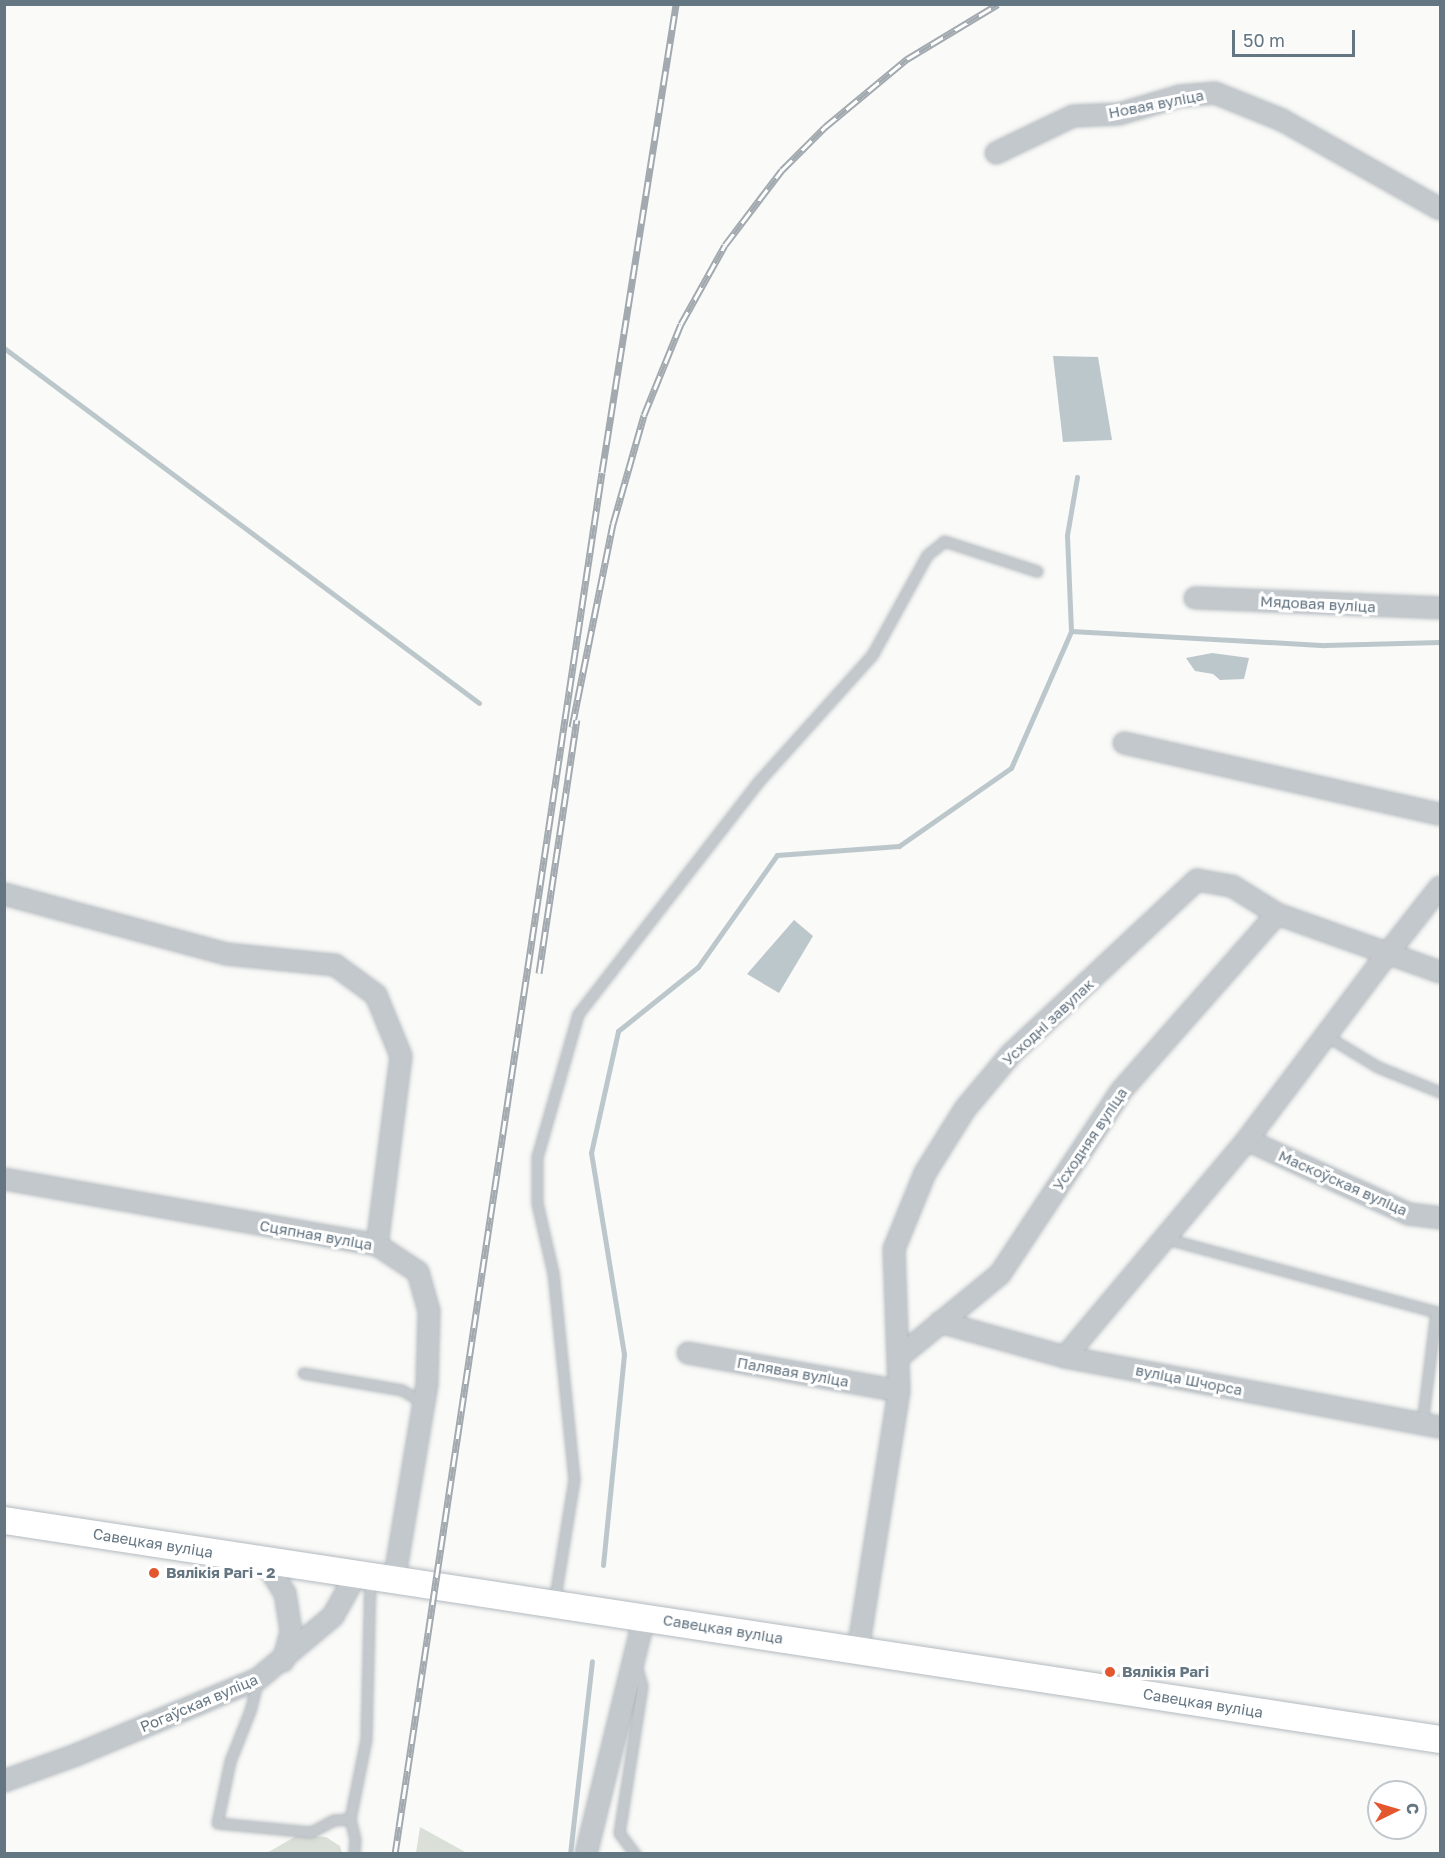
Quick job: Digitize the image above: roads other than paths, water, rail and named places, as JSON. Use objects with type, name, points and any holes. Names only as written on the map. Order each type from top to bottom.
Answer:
[{"type":"main road","name":"Савецкая вуліца","points":[[4,1520],[1440,1739]]},
{"type":"street","name":"Новая вуліца","points":[[996,153],[1073,116],[1119,114],[1180,96],[1215,93],[1282,120],[1440,209]]},
{"type":"street","name":"Мядовая вуліца","points":[[1195,598],[1440,608]]},
{"type":"street","points":[[1124,743],[1440,814]]},
{"type":"street","name":"Усходні завулак","points":[[858,1650],[899,1391],[899,1358],[894,1304],[894,1249],[924,1173],[964,1109],[1011,1054],[1197,880],[1232,886],[1276,914]]},
{"type":"street","points":[[1065,1357],[1247,1140],[1440,887]]},
{"type":"street","points":[[4,894],[226,954],[334,965],[376,995],[401,1056],[377,1245]]},
{"type":"street","points":[[1276,914],[1440,972]]},
{"type":"street","name":"Усходняя вуліца","points":[[899,1358],[1000,1274],[1121,1090],[1276,914]]},
{"type":"street","name":"Маскоўская вуліца","points":[[1247,1140],[1409,1214],[1440,1218]]},
{"type":"street","name":"Сцяпная вуліца","points":[[4,1179],[377,1245],[418,1272],[429,1311],[427,1384],[424,1403],[373,1577]]},
{"type":"street","name":"вуліца Шчорса","points":[[940,1322],[1065,1357],[1431,1425]]},
{"type":"street","name":"Палявая вуліца","points":[[688,1353],[899,1391]]},
{"type":"street","points":[[264,1560],[285,1593],[291,1632],[283,1661]]},
{"type":"street","name":"Рогаўская вуліца","points":[[4,1781],[76,1755],[258,1679],[283,1661],[373,1577]]},
{"type":"street","points":[[586,1854],[644,1617]]},
{"type":"lane","points":[[554,1605],[574,1479],[552,1273],[537,1203],[537,1157],[578,1014],[758,782],[872,655],[927,555],[944,541],[1037,571]]},
{"type":"lane","points":[[1325,1035],[1378,1067],[1440,1092]]},
{"type":"lane","points":[[1164,1238],[1438,1312],[1431,1425]]},
{"type":"lane","points":[[303,1373],[402,1390],[424,1403]]},
{"type":"lane","points":[[354,1854],[355,1839],[350,1819],[366,1739],[373,1577]]},
{"type":"lane","points":[[633,1657],[642,1686],[619,1833],[635,1854]]},
{"type":"lane","points":[[258,1679],[251,1708],[230,1761],[217,1822],[310,1832],[334,1820],[350,1819]]},
{"type":"waterway","points":[[4,348],[479,703]]},
{"type":"waterway","points":[[603,1565],[624,1354],[591,1153],[618,1031],[698,967],[777,855],[899,846],[1011,768],[1071,631],[1067,535],[1077,477]]},
{"type":"waterway","points":[[1071,631],[1325,645],[1440,642]]},
{"type":"waterway","points":[[570,1854],[592,1661]]},
{"type":"railway","points":[[395,1854],[602,472],[676,4]]},
{"type":"railway","points":[[572,727],[613,524],[644,415],[681,324],[725,245],[782,170],[825,127],[907,59],[998,4]]},
{"type":"railway","points":[[539,973],[577,720]]},
{"type":"place","name":"Вялікія Рагі - 2","points":[[154,1573]]},
{"type":"place","name":"Вялікія Рагі","points":[[1110,1672]]}]
